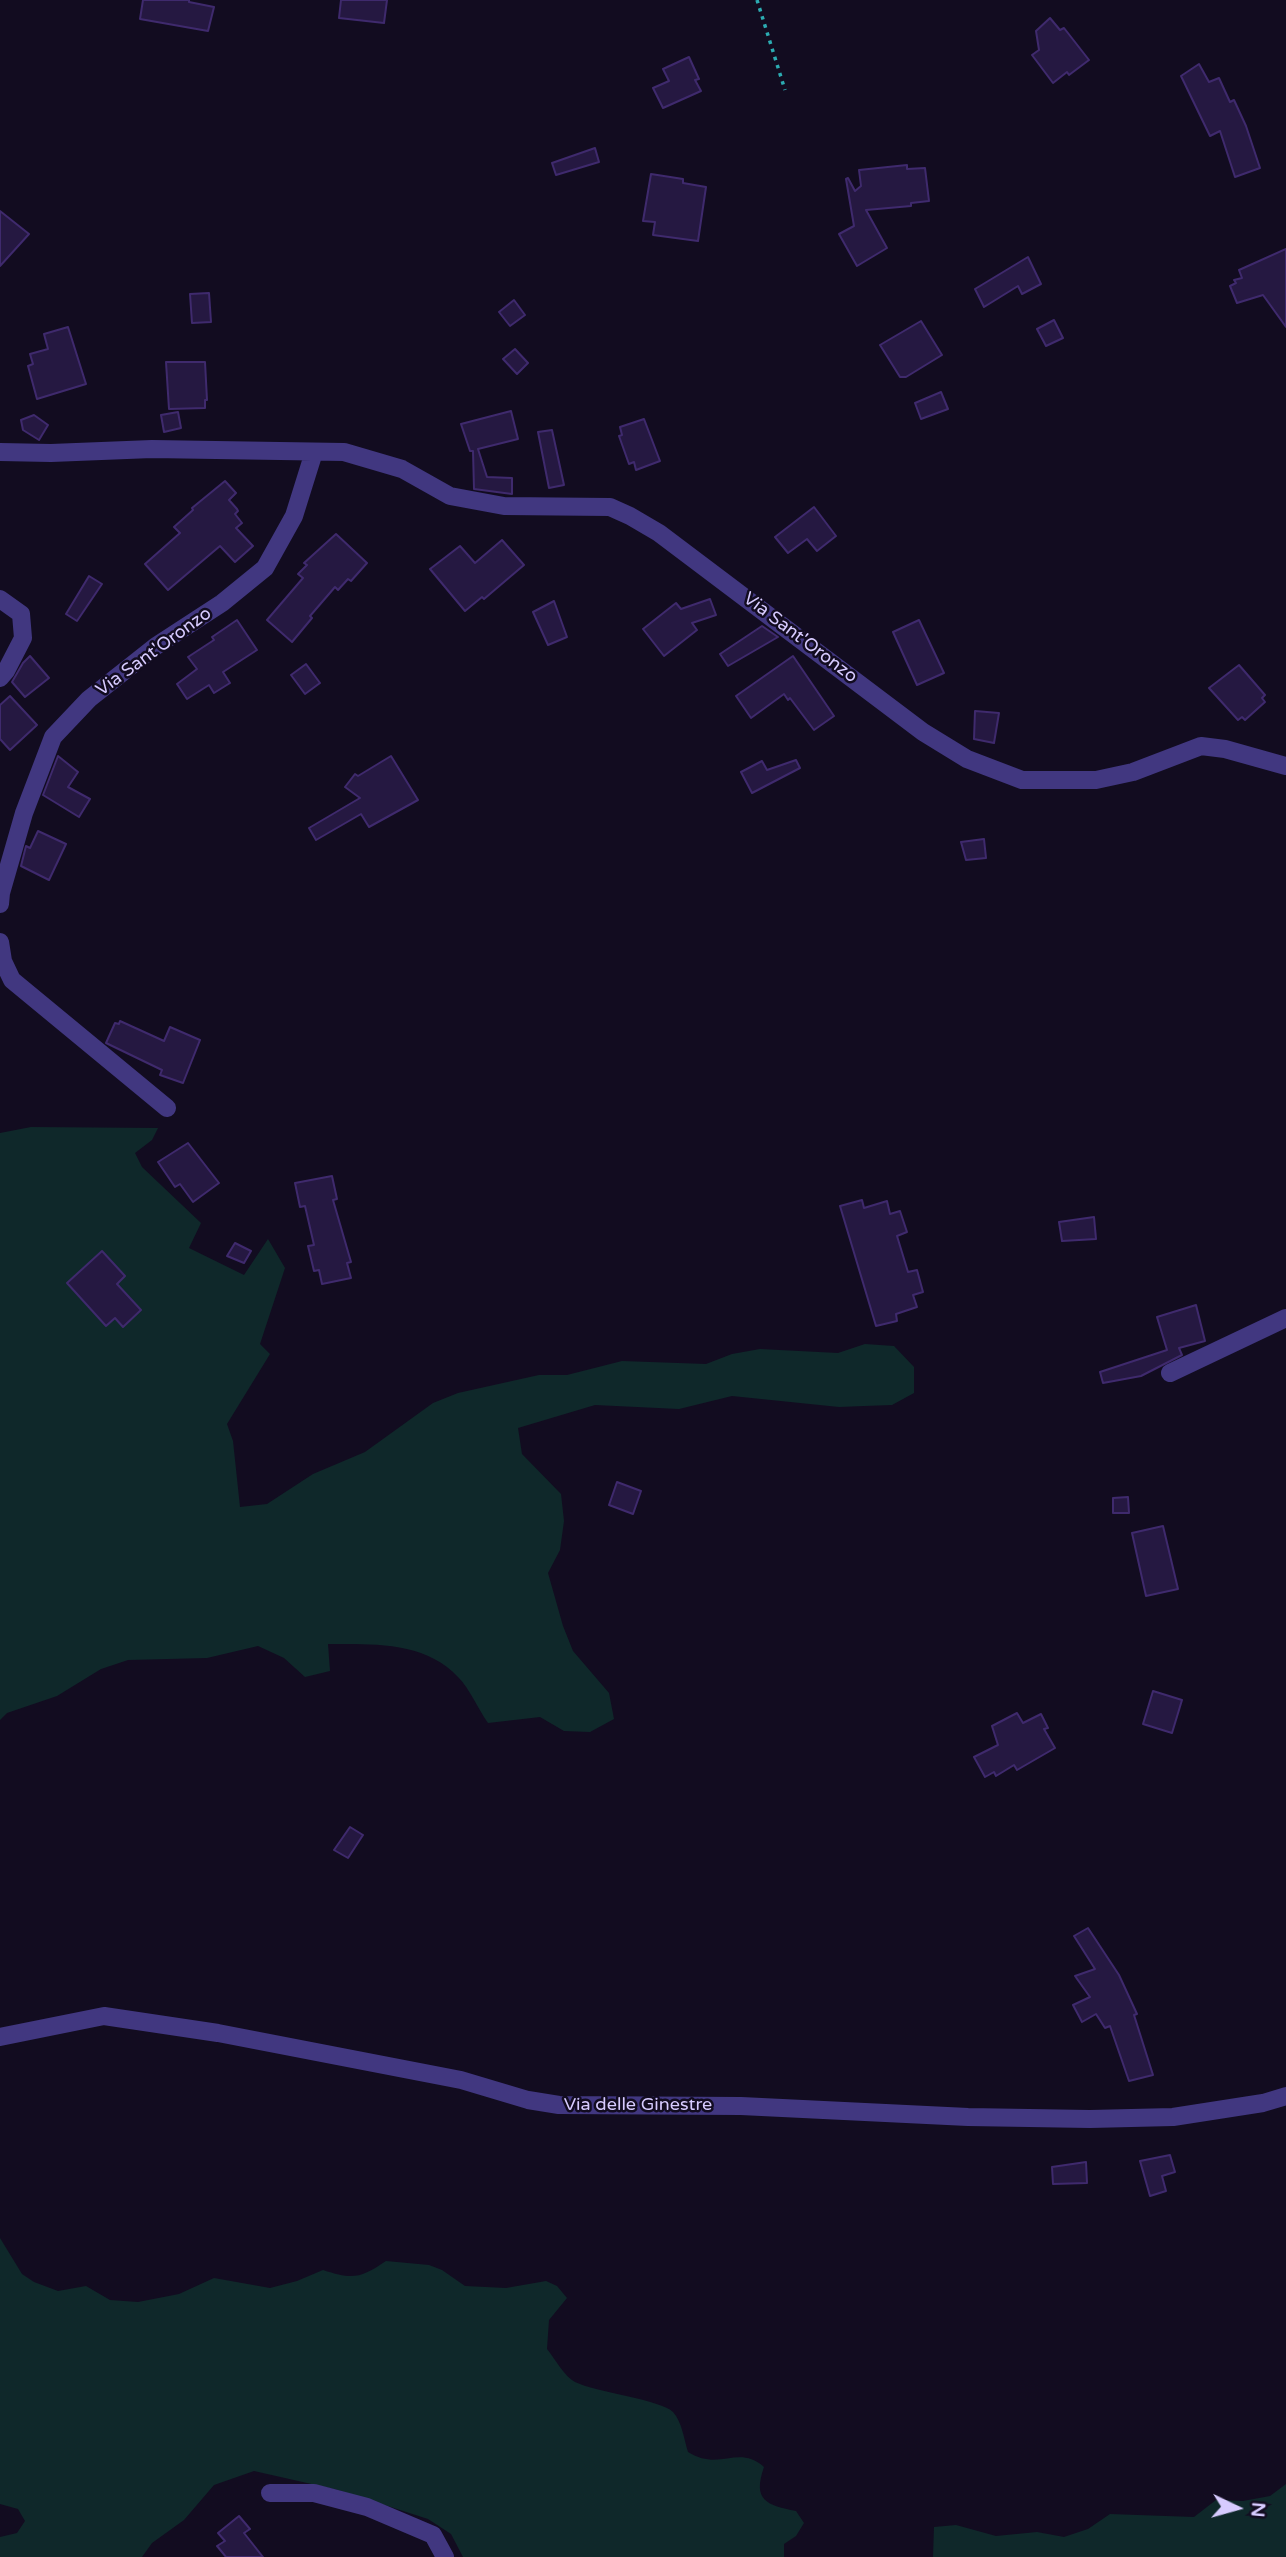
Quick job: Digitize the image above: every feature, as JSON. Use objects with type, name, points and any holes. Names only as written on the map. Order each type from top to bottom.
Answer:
[{"type":"street","name":"Via Sant'Oronzo","points":[[0,452],[152,449],[344,452],[402,469],[450,496],[504,506],[610,507],[659,533],[923,732],[967,759],[1022,780],[1096,780],[1133,772],[1201,747],[1225,748],[1286,766]]},
{"type":"street","name":"Via Sant'Oronzo","points":[[0,904],[24,813],[53,737],[99,692],[156,646],[222,603],[265,568],[294,516],[314,452]]},
{"type":"street","points":[[0,599],[21,614],[23,638],[0,678]]},
{"type":"street","points":[[0,942],[3,961],[12,980],[167,1108]]},
{"type":"street","points":[[1170,1373],[1286,1318]]},
{"type":"street","name":"Via delle Ginestre","points":[[0,2037],[104,2016],[218,2033],[461,2080],[528,2101],[559,2105],[741,2106],[968,2117],[1090,2119],[1173,2117],[1263,2103],[1286,2096]]},
{"type":"street","points":[[270,2493],[314,2493],[367,2507],[433,2535],[445,2557]]},
{"type":"path","points":[[757,0],[785,90]]},
{"type":"green space","points":[[31,1127],[158,1128],[152,1140],[135,1153],[142,1167],[201,1223],[189,1248],[244,1275],[268,1239],[285,1268],[260,1344],[270,1354],[227,1424],[233,1441],[240,1507],[267,1504],[313,1474],[365,1452],[433,1403],[458,1393],[539,1375],[567,1375],[622,1361],[706,1364],[732,1354],[760,1349],[838,1353],[865,1344],[894,1346],[914,1367],[914,1393],[892,1405],[839,1407],[732,1396],[679,1409],[595,1405],[518,1428],[522,1454],[561,1494],[564,1521],[560,1550],[548,1573],[563,1626],[573,1651],[609,1693],[614,1719],[590,1732],[564,1731],[540,1717],[488,1723],[462,1682],[445,1665],[414,1651],[362,1644],[328,1644],[330,1671],[305,1677],[284,1658],[258,1646],[207,1658],[128,1660],[101,1669],[57,1696],[7,1713],[0,1720],[0,1133]]},
{"type":"green space","points":[[0,2238],[22,2274],[34,2282],[58,2291],[86,2286],[110,2300],[138,2302],[179,2294],[214,2278],[270,2288],[323,2270],[356,2276],[386,2261],[429,2265],[442,2270],[465,2286],[506,2288],[546,2281],[557,2286],[567,2298],[549,2320],[547,2349],[568,2376],[585,2386],[656,2404],[673,2412],[679,2421],[688,2452],[699,2457],[710,2460],[737,2457],[755,2461],[764,2467],[760,2487],[765,2500],[796,2511],[804,2523],[796,2536],[784,2544],[784,2557],[463,2557],[451,2534],[428,2519],[338,2490],[254,2471],[214,2485],[184,2520],[152,2543],[142,2557],[0,2557],[0,2537],[17,2533],[25,2521],[18,2509],[0,2504]]},
{"type":"green space","points":[[1286,2484],[1286,2557],[933,2557],[934,2527],[956,2525],[996,2536],[1037,2532],[1064,2537],[1088,2529],[1110,2514],[1194,2517],[1216,2500],[1243,2501],[1270,2496]]},
{"type":"building","points":[[143,0],[189,0],[214,7],[208,31],[140,19]]},
{"type":"building","points":[[341,0],[387,0],[384,23],[339,18]]},
{"type":"building","points":[[1050,18],[1060,30],[1064,28],[1089,60],[1053,83],[1032,55],[1039,50],[1036,31]]},
{"type":"building","points":[[689,57],[699,79],[695,80],[701,91],[663,108],[653,88],[669,81],[663,69]]},
{"type":"building","points":[[1199,64],[1209,82],[1219,78],[1230,102],[1234,100],[1260,168],[1235,177],[1220,131],[1210,136],[1181,76]]},
{"type":"building","points":[[595,148],[599,162],[556,175],[552,163]]},
{"type":"building","points":[[907,165],[907,169],[925,168],[929,201],[911,203],[911,206],[866,210],[887,248],[857,266],[839,234],[854,226],[846,179],[848,178],[855,191],[861,186],[859,170]]},
{"type":"building","points":[[651,174],[683,179],[683,183],[706,187],[698,241],[653,235],[655,222],[643,221]]},
{"type":"building","points":[[0,211],[29,234],[0,266]]},
{"type":"building","points":[[1286,249],[1286,327],[1263,295],[1237,303],[1230,286],[1236,283],[1234,280],[1242,278],[1239,270]]},
{"type":"building","points":[[1028,257],[1041,284],[1022,294],[1018,286],[984,307],[975,289]]},
{"type":"building","points":[[209,293],[211,322],[192,323],[190,294]]},
{"type":"building","points":[[514,300],[525,315],[510,326],[499,312]]},
{"type":"building","points":[[1054,320],[1063,338],[1046,346],[1037,329]]},
{"type":"building","points":[[921,321],[942,355],[906,377],[900,377],[880,345]]},
{"type":"building","points":[[68,327],[86,384],[37,399],[28,366],[33,364],[30,354],[48,349],[44,334]]},
{"type":"building","points":[[515,349],[528,363],[517,374],[503,359]]},
{"type":"building","points":[[166,362],[205,362],[205,408],[169,409]]},
{"type":"building","points":[[941,392],[948,409],[921,419],[915,403]]},
{"type":"building","points":[[511,411],[518,439],[478,449],[487,477],[512,478],[512,494],[474,489],[473,451],[470,451],[461,424]]},
{"type":"building","points":[[178,412],[181,428],[164,432],[161,415]]},
{"type":"building","points":[[34,415],[48,425],[39,440],[23,430],[21,420]]},
{"type":"building","points":[[644,419],[660,461],[636,470],[634,462],[629,464],[619,436],[622,435],[620,427]]},
{"type":"building","points":[[552,430],[564,485],[549,488],[538,432]]},
{"type":"building","points":[[225,481],[236,493],[229,500],[237,509],[235,514],[242,523],[236,528],[253,546],[235,562],[220,546],[168,590],[145,564],[180,533],[174,527],[193,510],[192,508]]},
{"type":"building","points":[[814,507],[836,536],[817,551],[807,539],[788,553],[775,537]]},
{"type":"building","points":[[336,534],[367,563],[351,581],[348,579],[338,590],[335,587],[292,642],[267,620],[303,578],[298,574],[307,565],[304,563]]},
{"type":"building","points":[[502,540],[524,565],[484,599],[482,597],[465,611],[430,569],[460,546],[475,563]]},
{"type":"building","points":[[89,576],[102,584],[77,621],[66,614]]},
{"type":"building","points":[[710,599],[716,615],[692,623],[697,630],[664,656],[643,629],[676,603],[681,609]]},
{"type":"building","points":[[554,601],[567,637],[548,645],[533,612]]},
{"type":"building","points":[[237,620],[257,650],[223,672],[230,683],[214,693],[209,685],[187,699],[177,684],[197,669],[188,657],[214,640],[212,637]]},
{"type":"building","points":[[919,620],[944,673],[917,685],[893,632]]},
{"type":"building","points":[[762,626],[778,637],[728,666],[720,654]]},
{"type":"building","points":[[30,656],[49,678],[25,697],[12,682]]},
{"type":"building","points":[[793,656],[834,716],[814,730],[784,694],[751,718],[736,696]]},
{"type":"building","points":[[306,664],[320,683],[305,694],[291,675]]},
{"type":"building","points":[[1239,665],[1265,695],[1262,698],[1265,702],[1245,720],[1242,717],[1238,720],[1209,688]]},
{"type":"building","points":[[10,696],[37,725],[10,750],[0,739],[0,705]]},
{"type":"building","points":[[975,711],[999,713],[994,743],[974,739]]},
{"type":"building","points":[[58,756],[78,772],[68,787],[90,799],[79,817],[43,795]]},
{"type":"building","points":[[391,756],[418,800],[369,827],[361,814],[316,840],[309,828],[360,798],[345,787],[355,774],[358,776]]},
{"type":"building","points":[[796,760],[800,768],[752,793],[741,772],[762,761],[767,770]]},
{"type":"building","points":[[38,831],[66,844],[49,880],[21,866],[26,846],[30,848]]},
{"type":"building","points":[[984,839],[986,858],[966,860],[961,842]]},
{"type":"building","points":[[120,1021],[164,1041],[170,1027],[200,1040],[183,1083],[160,1075],[162,1070],[106,1043],[115,1023],[119,1024]]},
{"type":"building","points":[[188,1143],[219,1183],[193,1202],[180,1184],[175,1187],[158,1162]]},
{"type":"building","points":[[332,1176],[337,1199],[333,1200],[351,1262],[347,1263],[351,1278],[322,1284],[319,1270],[314,1271],[308,1246],[314,1245],[305,1206],[300,1207],[295,1183]]},
{"type":"building","points":[[862,1200],[864,1208],[887,1201],[890,1214],[900,1211],[907,1232],[897,1236],[908,1272],[917,1270],[923,1292],[913,1295],[917,1307],[896,1314],[897,1321],[876,1326],[840,1206]]},
{"type":"building","points":[[1094,1217],[1096,1239],[1062,1241],[1059,1222]]},
{"type":"building","points":[[235,1243],[251,1251],[244,1263],[227,1256]]},
{"type":"building","points":[[102,1251],[125,1276],[117,1284],[141,1310],[123,1327],[115,1318],[106,1326],[67,1283]]},
{"type":"building","points":[[1196,1305],[1205,1341],[1179,1348],[1182,1355],[1141,1376],[1103,1383],[1100,1372],[1167,1350],[1157,1317]]},
{"type":"building","points":[[617,1482],[641,1491],[633,1514],[609,1505]]},
{"type":"building","points":[[1128,1497],[1129,1513],[1113,1513],[1113,1498]]},
{"type":"building","points":[[1163,1526],[1178,1589],[1146,1596],[1132,1533]]},
{"type":"building","points":[[1153,1691],[1182,1700],[1172,1733],[1143,1724]]},
{"type":"building","points":[[1017,1713],[1023,1723],[1041,1714],[1048,1728],[1044,1729],[1055,1748],[1017,1770],[1014,1765],[996,1776],[994,1772],[985,1777],[974,1757],[998,1745],[992,1726]]},
{"type":"building","points":[[350,1827],[363,1835],[348,1858],[334,1850]]},
{"type":"building","points":[[1088,1928],[1119,1975],[1137,2014],[1134,2015],[1153,2075],[1129,2081],[1110,2026],[1105,2028],[1096,2014],[1082,2022],[1073,2005],[1090,1997],[1075,1976],[1095,1969],[1074,1936]]},
{"type":"building","points":[[1170,2155],[1175,2172],[1162,2176],[1166,2191],[1150,2196],[1140,2161]]},
{"type":"building","points":[[1086,2162],[1087,2183],[1053,2184],[1052,2167]]},
{"type":"building","points":[[239,2516],[250,2529],[244,2533],[263,2557],[226,2557],[217,2546],[225,2541],[218,2533]]}]
